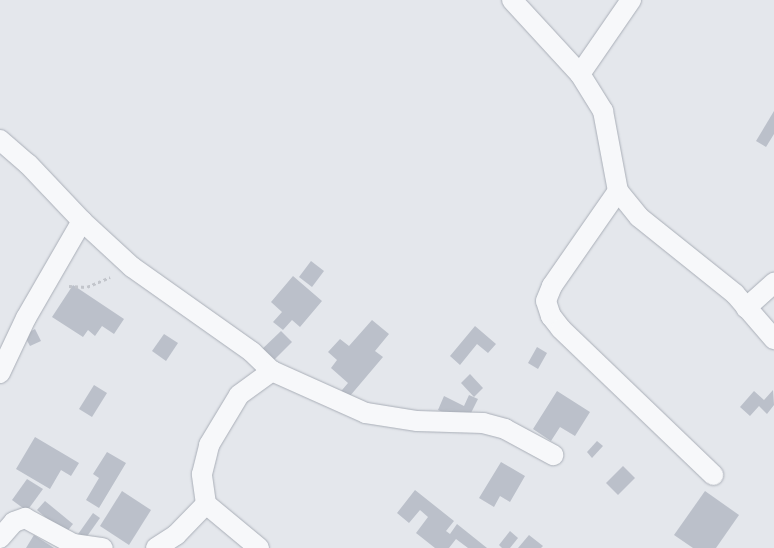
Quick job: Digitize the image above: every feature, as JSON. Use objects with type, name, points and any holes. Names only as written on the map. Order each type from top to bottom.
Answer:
[{"type":"street","points":[[512,0],[580,74],[603,111],[618,191],[639,217],[735,294],[774,339]]},
{"type":"street","points":[[580,74],[631,0]]},
{"type":"street","points":[[0,140],[28,164],[82,221],[132,267],[252,352],[272,371],[366,413],[418,421],[483,423],[506,429],[553,455]]},
{"type":"street","points":[[618,191],[552,286],[546,301],[552,316],[561,329],[713,475]]},
{"type":"street","points":[[0,373],[26,318],[82,221]]},
{"type":"street","points":[[746,308],[774,283]]},
{"type":"street","points":[[259,548],[206,504],[202,474],[209,445],[239,395],[272,371]]},
{"type":"street","points":[[156,548],[176,535],[206,504]]},
{"type":"street","points":[[0,538],[14,522],[25,518],[73,544],[103,548]]},
{"type":"path","points":[[45,285],[87,287],[132,267]]},
{"type":"building","points":[[774,111],[774,134],[766,147],[756,141]]},
{"type":"building","points":[[311,261],[324,271],[312,287],[299,277]]},
{"type":"building","points":[[293,276],[322,301],[300,327],[292,320],[283,330],[273,322],[282,312],[271,302]]},
{"type":"building","points":[[73,285],[124,319],[114,334],[102,326],[95,336],[88,330],[83,337],[52,317]]},
{"type":"building","points":[[372,320],[389,334],[375,351],[383,357],[344,403],[337,396],[348,383],[331,368],[337,360],[328,352],[340,339],[349,346]]},
{"type":"building","points":[[475,326],[496,344],[488,353],[477,344],[460,365],[450,356]]},
{"type":"building","points":[[35,329],[41,341],[30,346],[24,335]]},
{"type":"building","points":[[281,331],[292,342],[270,364],[258,353]]},
{"type":"building","points":[[164,334],[178,343],[166,361],[152,351]]},
{"type":"building","points":[[537,347],[547,353],[538,369],[528,363]]},
{"type":"building","points":[[470,374],[483,388],[474,397],[461,383]]},
{"type":"building","points":[[94,385],[107,393],[92,417],[79,409]]},
{"type":"building","points":[[773,390],[774,405],[767,414],[759,406],[750,416],[740,407],[754,391],[764,400]]},
{"type":"building","points":[[557,391],[590,412],[575,436],[560,427],[551,441],[533,429]]},
{"type":"building","points":[[469,395],[478,399],[466,423],[438,410],[444,396],[464,406]]},
{"type":"building","points":[[35,437],[79,463],[71,476],[61,470],[50,489],[16,469]]},
{"type":"building","points":[[597,441],[603,446],[592,458],[587,452]]},
{"type":"building","points":[[107,452],[126,463],[99,508],[86,500],[99,478],[93,474]]},
{"type":"building","points":[[501,462],[525,476],[510,502],[500,496],[494,507],[479,498]]},
{"type":"building","points":[[623,466],[635,478],[618,495],[606,483]]},
{"type":"building","points":[[27,479],[43,489],[27,511],[12,500]]},
{"type":"building","points":[[415,490],[454,521],[446,531],[450,534],[457,524],[487,548],[468,548],[456,539],[449,548],[435,548],[416,533],[428,517],[420,510],[409,523],[397,513]]},
{"type":"building","points":[[122,491],[151,510],[129,545],[100,526]]},
{"type":"building","points":[[705,491],[739,515],[716,548],[693,548],[674,535]]},
{"type":"building","points":[[45,501],[73,524],[65,534],[37,510]]},
{"type":"building","points":[[93,513],[100,518],[83,542],[76,537]]},
{"type":"building","points":[[510,531],[518,538],[510,548],[502,548],[499,545]]},
{"type":"building","points":[[34,535],[54,548],[26,548]]},
{"type":"building","points":[[529,535],[543,546],[541,548],[518,548]]}]
